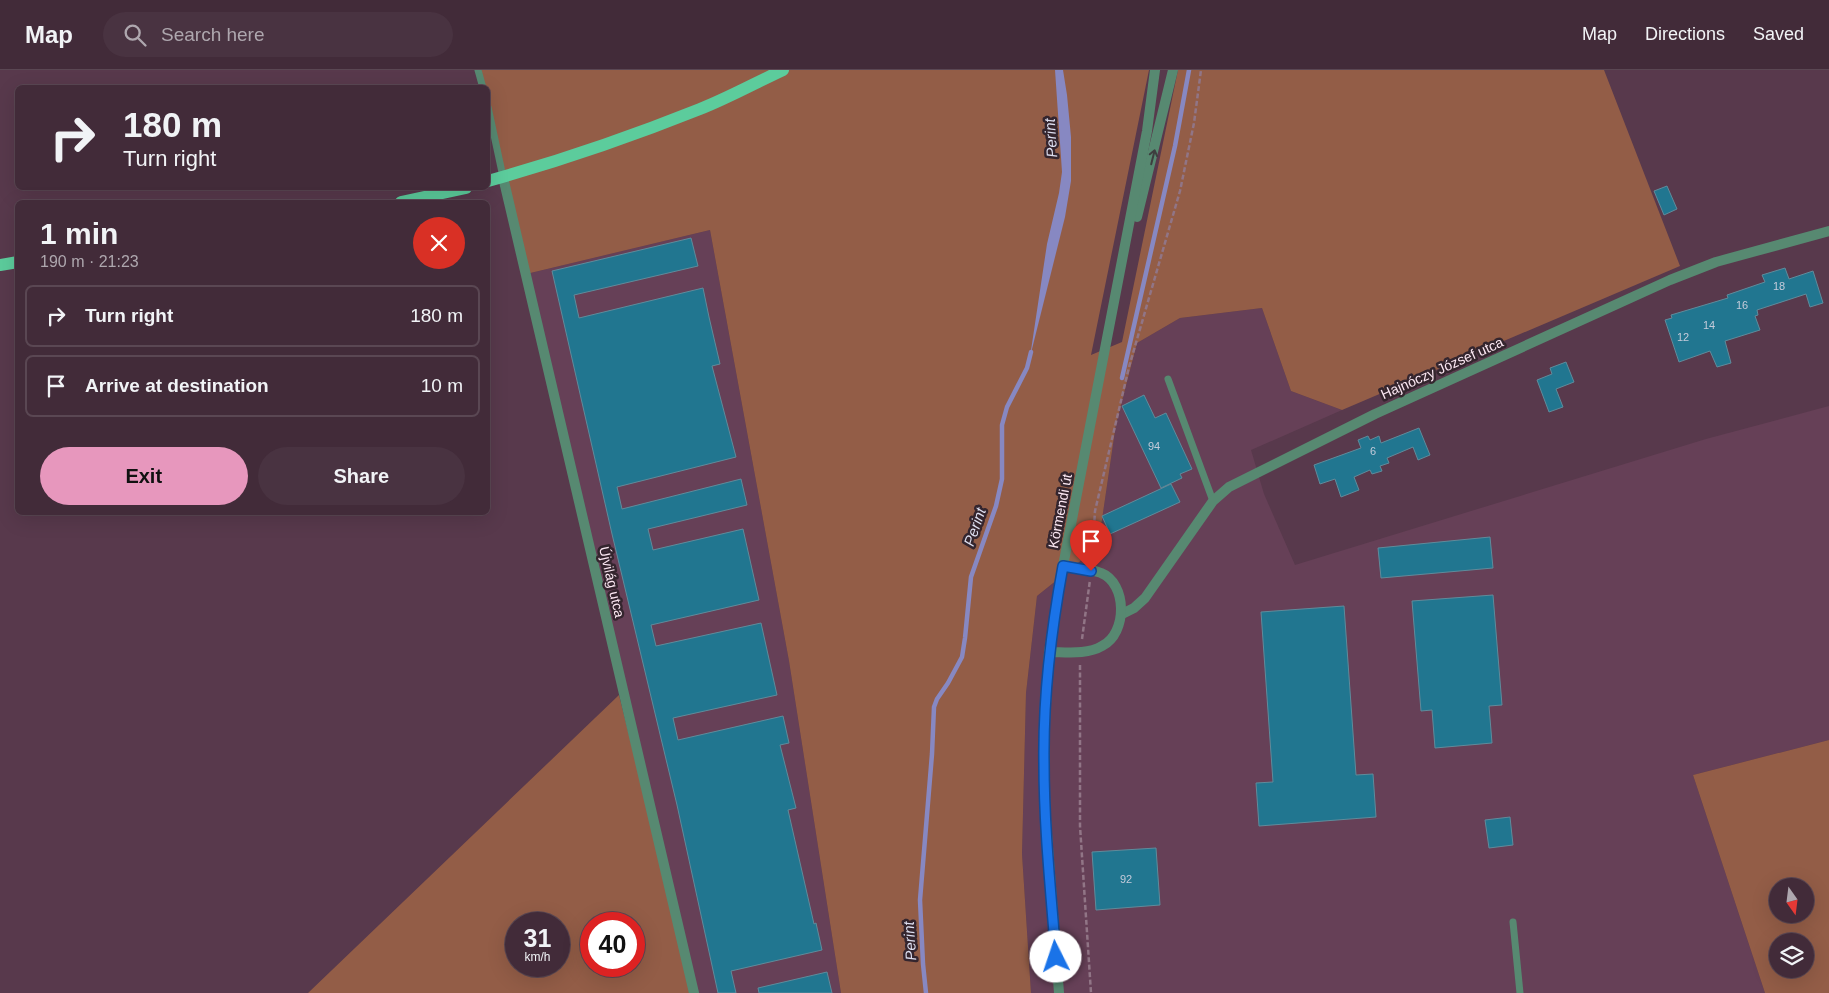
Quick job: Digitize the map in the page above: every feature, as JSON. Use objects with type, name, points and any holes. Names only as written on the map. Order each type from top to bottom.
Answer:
[{"type":"main road","points":[[490,181],[627,138],[701,109],[782,70]]},
{"type":"main road","points":[[410,200],[457,190]]},
{"type":"main road","points":[[0,265],[15,262]]},
{"type":"street","name":"Körmendi út","points":[[1059,993],[1045,800],[1044,738],[1049,652],[1063,566],[1147,130],[1155,70]]},
{"type":"street","name":"Körmendi út","points":[[1114,305],[1154,154],[1173,70]]},
{"type":"street","name":"Újvilág utca","points":[[504,177],[694,993]]},
{"type":"street","name":"Hajnóczy József utca","points":[[1122,614],[1134,608],[1145,598],[1219,494],[1246,478],[1374,414],[1670,280],[1716,262],[1829,231]]},
{"type":"street","points":[[1049,652],[1081,652],[1103,646],[1118,630],[1122,614],[1119,597],[1112,581],[1102,573],[1063,566]]},
{"type":"lane","points":[[478,70],[481,85]]},
{"type":"lane","points":[[490,116],[504,177]]},
{"type":"lane","points":[[1168,379],[1213,501]]},
{"type":"lane","points":[[1513,922],[1520,993]]},
{"type":"path","points":[[1091,993],[1079,820],[1081,652],[1091,571],[1094,511],[1129,367],[1180,191],[1194,123],[1201,70]]},
{"type":"shaded area","points":[[481,70],[1149,70],[1091,355],[1122,342],[1178,70],[1604,70],[1680,266],[1342,410],[1291,391],[1262,308],[1180,318],[1137,343],[1116,424],[1098,547],[1037,596],[1026,693],[1022,854],[1031,993],[841,993],[789,661],[710,230],[522,275],[490,114],[490,85],[484,85]]},
{"type":"shaded area","points":[[710,230],[789,661],[841,993],[694,993],[522,275]]},
{"type":"shaded area","points":[[1262,308],[1291,391],[1342,410],[1251,450],[1264,494],[1295,565],[1706,439],[1829,406],[1829,740],[1693,775],[1765,993],[1031,993],[1022,854],[1026,693],[1037,596],[1098,547],[1116,424],[1137,343],[1180,318]]},
{"type":"shaded area","points":[[619,695],[694,993],[308,993]]},
{"type":"shaded area","points":[[1829,740],[1829,993],[1765,993],[1693,775]]},
{"type":"water","points":[[1055,70],[1063,70],[1067,95],[1071,137],[1071,181],[1065,217],[1030,357],[1047,244],[1062,172]]},
{"type":"building","points":[[1667,186],[1677,209],[1664,215],[1654,191]]},
{"type":"building","points":[[691,238],[698,266],[574,295],[579,318],[703,288],[720,364],[712,366],[736,457],[617,487],[622,509],[741,479],[747,505],[648,529],[653,550],[743,529],[759,600],[651,625],[656,646],[761,623],[777,695],[673,718],[678,740],[783,716],[789,743],[780,745],[796,808],[788,810],[814,924],[816,923],[822,950],[731,971],[736,993],[718,993],[677,805],[612,534],[552,271]]},
{"type":"building","points":[[1785,268],[1789,279],[1813,271],[1823,303],[1810,307],[1806,294],[1757,310],[1758,315],[1755,316],[1760,330],[1725,341],[1731,363],[1717,367],[1710,351],[1679,362],[1665,320],[1672,318],[1671,315],[1728,298],[1727,295],[1765,282],[1762,275]]},
{"type":"building","points":[[1566,362],[1574,382],[1556,389],[1563,407],[1549,412],[1537,380],[1552,374],[1550,368]]},
{"type":"building","points":[[1144,395],[1155,418],[1166,413],[1192,469],[1180,474],[1182,478],[1161,488],[1122,406]]},
{"type":"building","points":[[1419,428],[1430,455],[1418,460],[1413,447],[1387,458],[1389,463],[1380,466],[1382,471],[1372,474],[1370,470],[1354,477],[1359,490],[1341,497],[1335,479],[1320,484],[1314,465],[1361,448],[1358,440],[1368,436],[1370,440],[1379,436],[1381,443]]},
{"type":"building","points":[[1171,484],[1180,502],[1110,534],[1102,516]]},
{"type":"building","points":[[1490,537],[1493,568],[1381,578],[1378,548]]},
{"type":"building","points":[[1493,595],[1502,705],[1489,706],[1492,743],[1435,748],[1432,710],[1421,711],[1412,601]]},
{"type":"building","points":[[1344,606],[1356,775],[1373,774],[1376,817],[1259,826],[1256,783],[1273,782],[1261,612]]},
{"type":"building","points":[[1510,817],[1513,845],[1489,848],[1485,820]]},
{"type":"building","points":[[1156,848],[1160,905],[1096,910],[1092,852]]},
{"type":"building","points":[[827,972],[832,993],[759,993],[758,988]]},
{"type":"waterway","points":[[1122,378],[1175,146],[1189,70]]},
{"type":"waterway","name":"Perint","points":[[926,993],[920,900],[934,707],[962,657],[971,577],[996,506],[1002,479],[1002,425],[1007,407],[1027,368],[1031,352]]},
{"type":"route","points":[[1056,957],[1047,836],[1044,762],[1049,652],[1063,566],[1091,571]]}]
